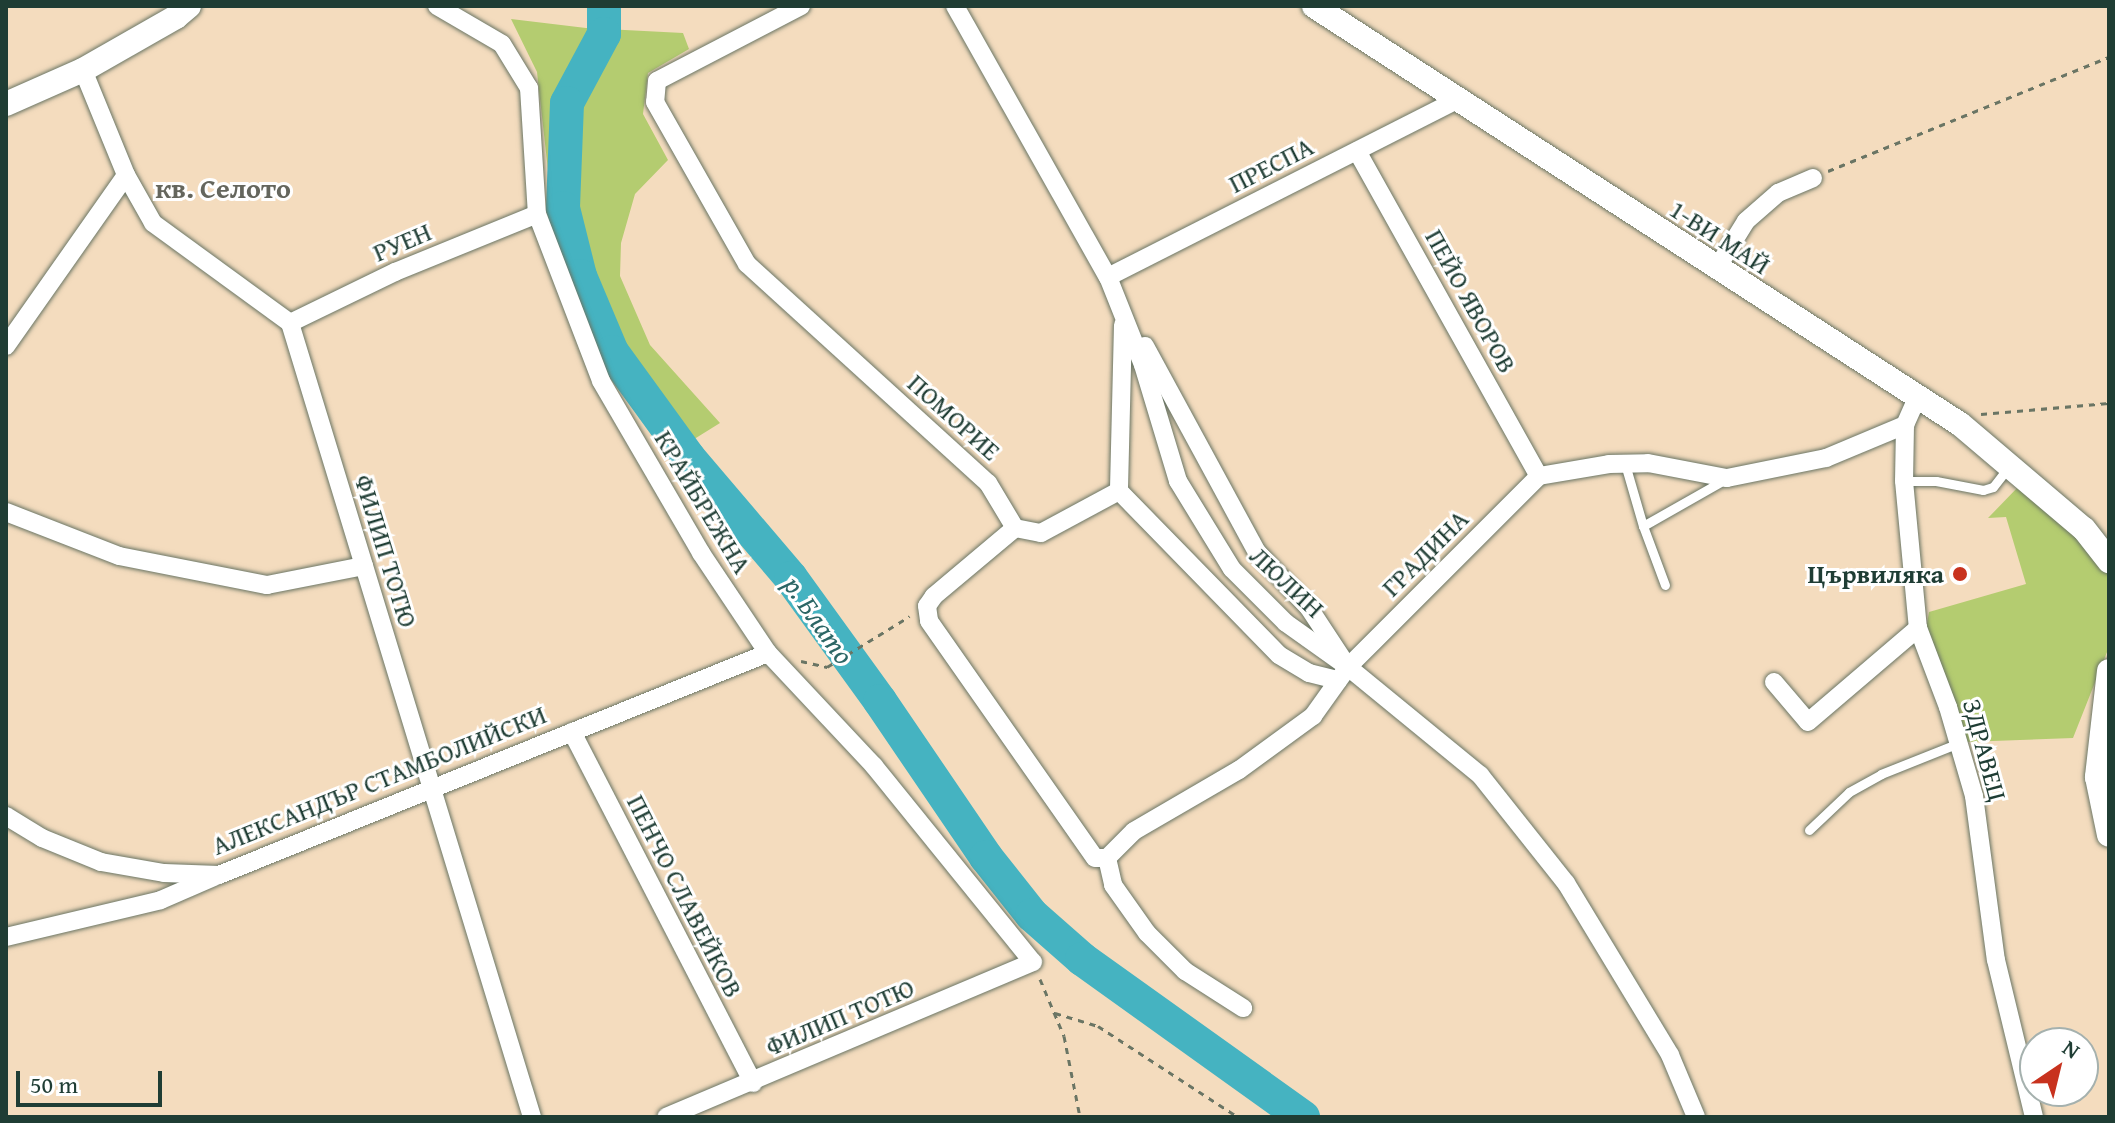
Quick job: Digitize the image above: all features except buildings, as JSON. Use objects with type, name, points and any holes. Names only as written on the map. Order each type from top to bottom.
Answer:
[{"type":"street","points":[[6,104],[83,70],[176,17],[189,6]]},
{"type":"street","name":"КРАЙБРЕЖНА","points":[[437,6],[502,44],[529,88],[537,214],[601,381],[701,553],[768,653],[874,766],[1033,962]]},
{"type":"street","name":"ПОМОРИЕ","points":[[801,6],[657,81],[655,102],[747,264],[988,483],[1015,528]]},
{"type":"street","name":"ЛЮЛИН","points":[[955,6],[1108,277],[1143,365],[1178,481],[1232,569],[1343,674],[1480,775],[1566,883],[1670,1055],[1696,1117]]},
{"type":"street","name":"1-ВИ МАЙ","points":[[1314,6],[1960,424],[2084,529],[2109,561]]},
{"type":"street","points":[[83,70],[126,175],[153,223],[290,323]]},
{"type":"street","name":"ПРЕСПА","points":[[1108,277],[1457,100]]},
{"type":"street","name":"ПЕЙО ЯВОРОВ","points":[[1357,151],[1539,476]]},
{"type":"street","points":[[6,346],[126,175]]},
{"type":"street","points":[[1717,268],[1746,221],[1778,193],[1813,178]]},
{"type":"street","name":"РУЕН","points":[[290,323],[395,272],[537,214]]},
{"type":"street","points":[[1115,298],[1133,322],[1257,552],[1309,608],[1343,674]]},
{"type":"street","points":[[1124,322],[1119,491],[1279,655],[1309,673],[1343,674]]},
{"type":"street","name":"ФИЛИП ТОТЮ","points":[[290,323],[532,1117]]},
{"type":"street","name":"ЗДРАВЕЦ","points":[[1917,398],[1905,425],[1904,481],[1918,628],[1959,743],[1974,796],[1996,960],[2034,1117]]},
{"type":"street","points":[[1539,476],[1648,463],[1727,478],[1826,458],[1905,425]]},
{"type":"street","name":"ГРАДИНА","points":[[1343,674],[1539,476]]},
{"type":"street","points":[[1119,491],[1041,533],[1015,528],[934,596],[927,606],[929,621],[1095,858],[1107,858],[1134,831],[1239,770],[1313,716],[1343,674]]},
{"type":"street","points":[[6,512],[119,556],[267,585],[364,566]]},
{"type":"street","name":"1-ВИ МАЙ","points":[[2084,529],[2109,538]]},
{"type":"street","points":[[1774,682],[1808,722],[1918,628]]},
{"type":"street","name":"АЛЕКСАНДЪР СТАМБОЛИЙСКИ","points":[[6,816],[42,838],[101,862],[164,873],[219,875],[768,653]]},
{"type":"street","points":[[2109,671],[2097,777],[2109,835]]},
{"type":"street","name":"ПЕНЧО СЛАВЕЙКОВ","points":[[572,732],[753,1083]]},
{"type":"street","points":[[1107,858],[1113,885],[1147,933],[1185,971],[1243,1008]]},
{"type":"street","points":[[6,937],[161,900],[219,875]]},
{"type":"street","name":"ФИЛИП ТОТЮ","points":[[666,1117],[753,1083],[1033,962]]},
{"type":"lane","points":[[1625,464],[1665,585]]},
{"type":"lane","points":[[1904,481],[1936,481],[1983,490],[1993,487],[2010,466]]},
{"type":"lane","points":[[1643,526],[1727,478]]},
{"type":"lane","points":[[1809,830],[1849,792],[1881,774],[1959,743]]},
{"type":"path","points":[[1813,178],[2109,57]]},
{"type":"path","points":[[1960,424],[1974,416],[1999,410],[2109,403]]},
{"type":"path","points":[[827,667],[927,606]]},
{"type":"path","points":[[1033,962],[1064,1036],[1080,1117]]},
{"type":"path","points":[[1055,1013],[1098,1026],[1238,1117]]},
{"type":"green space","points":[[511,19],[586,28],[683,33],[689,49],[648,73],[643,114],[668,160],[635,194],[621,243],[620,276],[650,345],[720,423],[667,456],[601,360],[554,224],[537,72]]},
{"type":"green space","points":[[2019,486],[2082,537],[2109,576],[2109,647],[2073,738],[1965,742],[1924,641],[1929,612],[2026,584],[2006,517],[1988,518]]},
{"type":"waterway","name":"р. Блато","points":[[604,6],[604,34],[567,103],[563,208],[580,276],[612,352],[689,458],[791,578],[880,701],[986,857],[1032,915],[1082,959],[1303,1117]]},
{"type":"place","name":"Цървиляка","points":[[1960,574]]},
{"type":"district","name":"кв. Селото","points":[[223,188]]}]
